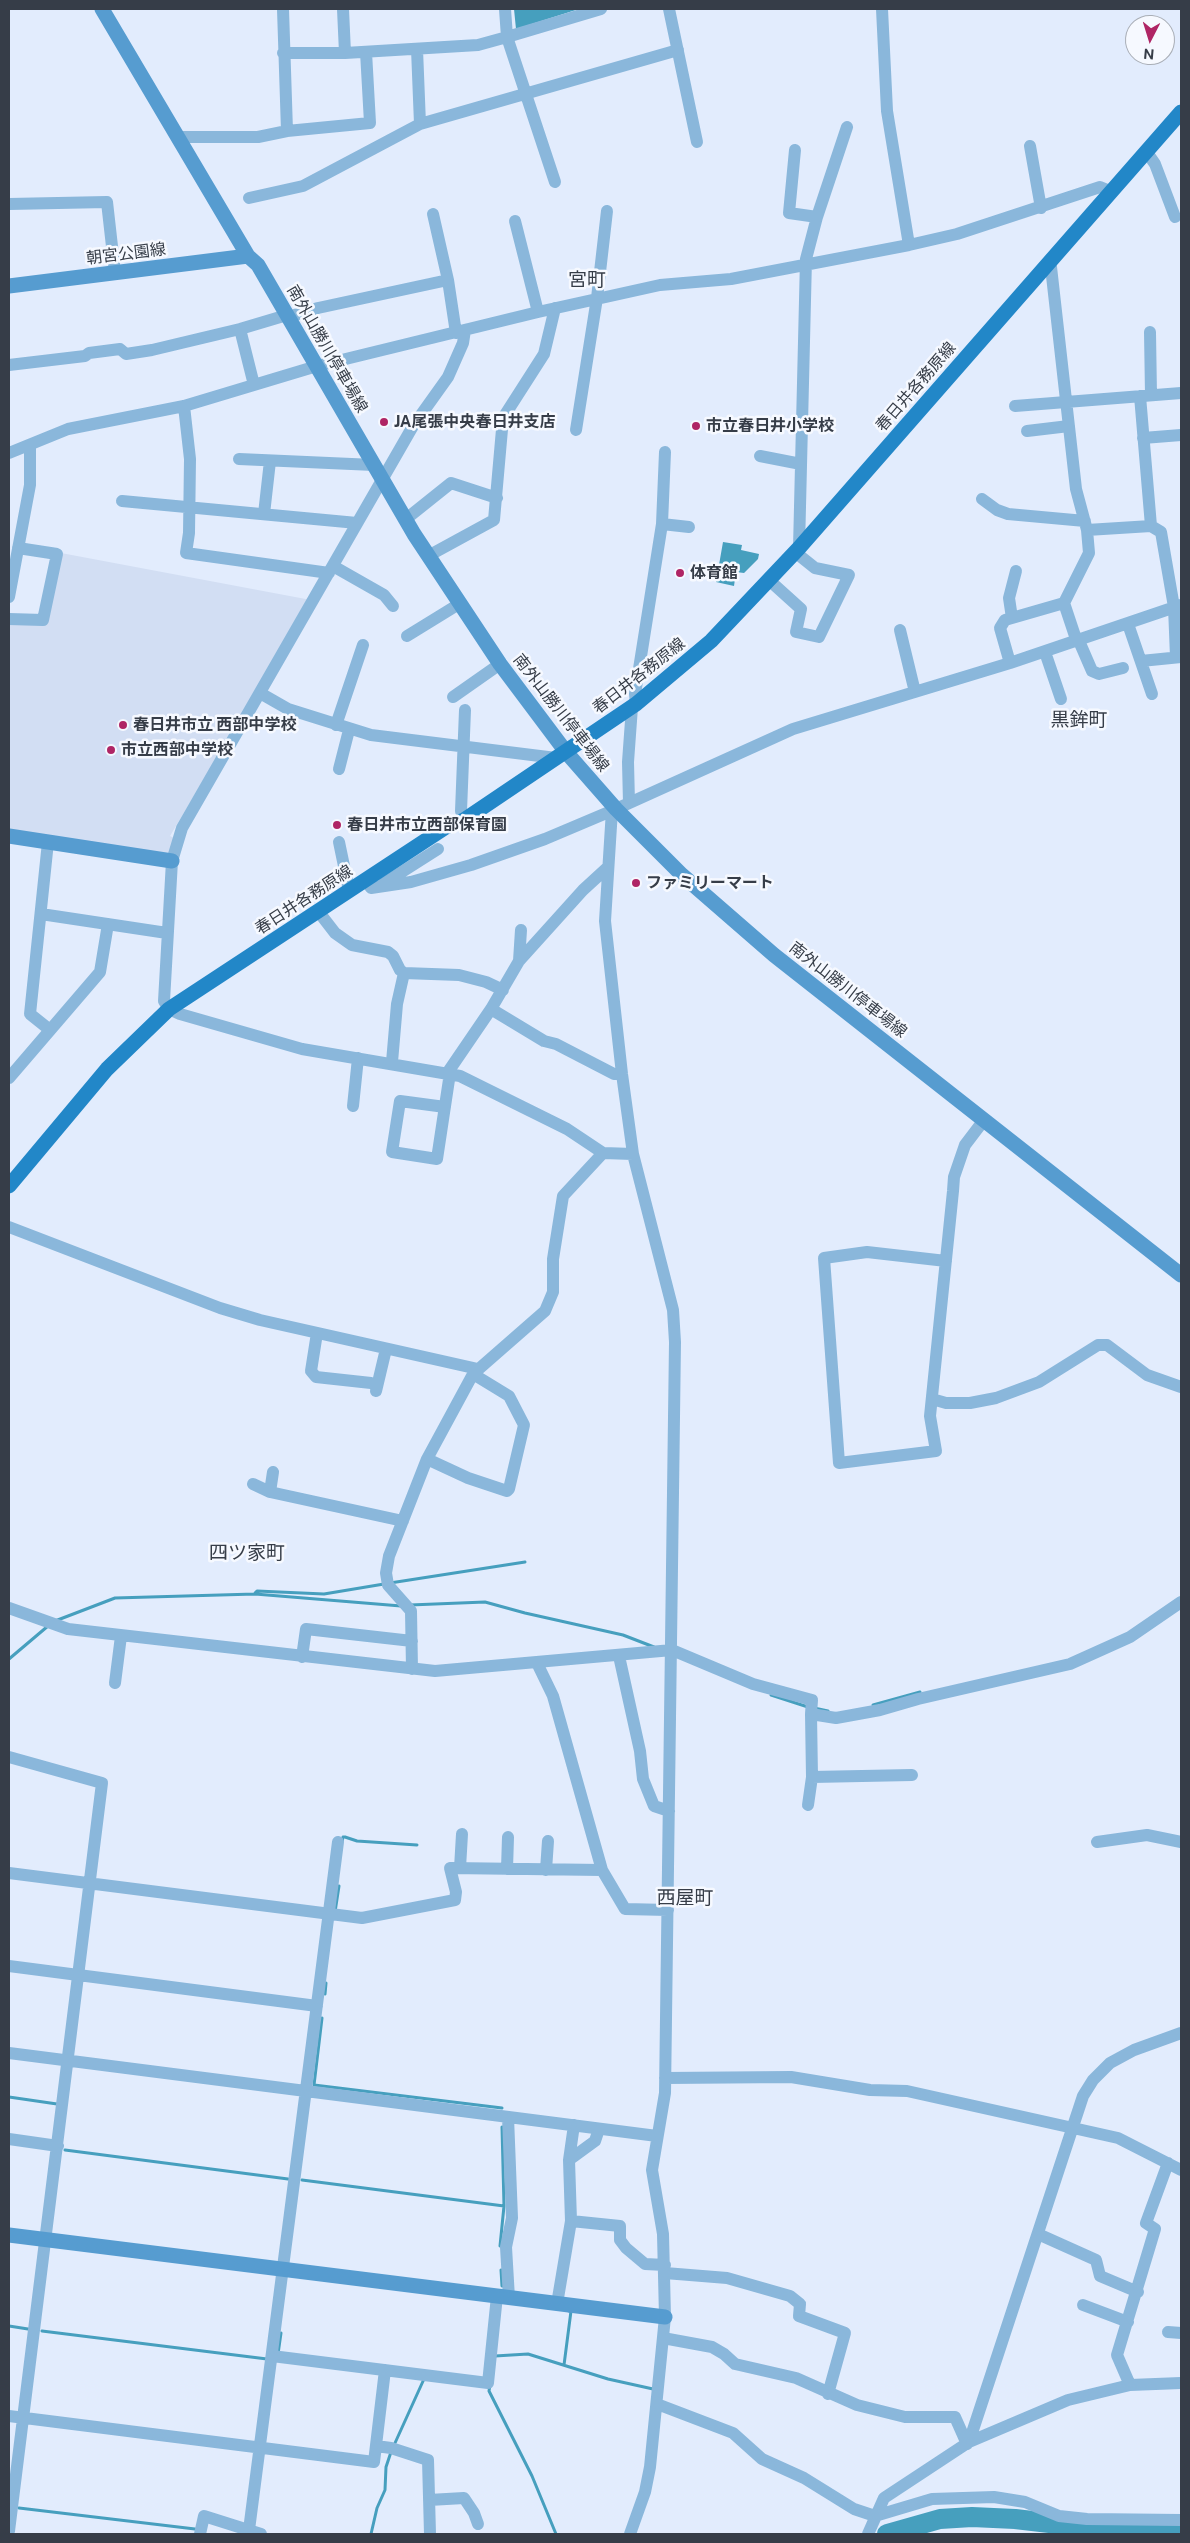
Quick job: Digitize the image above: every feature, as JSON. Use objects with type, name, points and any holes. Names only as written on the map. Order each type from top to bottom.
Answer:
[{"type":"main road","name":"南外山勝川停車場線","points":[[102,9],[248,256],[258,265],[428,556],[561,755],[619,807],[682,875],[774,955],[1181,1275]]},
{"type":"main road","name":"春日井各務原線","points":[[9,1186],[107,1069],[169,1009],[349,890],[372,883],[446,827],[464,820],[634,706],[711,641],[770,581],[1181,112]]},
{"type":"main road","name":"朝宮公園線","points":[[9,286],[248,256]]},
{"type":"main road","points":[[9,836],[172,862]]},
{"type":"main road","points":[[9,2235],[665,2317]]},
{"type":"street","points":[[283,9],[287,131]]},
{"type":"street","points":[[342,9],[345,53]]},
{"type":"street","points":[[505,9],[507,37],[555,182]]},
{"type":"street","points":[[283,53],[345,53],[478,45],[601,9]]},
{"type":"street","points":[[669,9],[697,142]]},
{"type":"street","points":[[882,9],[887,111],[909,245]]},
{"type":"street","points":[[416,49],[420,124]]},
{"type":"street","points":[[249,198],[303,186],[420,124],[678,50]]},
{"type":"street","points":[[177,137],[258,137],[287,131],[370,123],[366,52]]},
{"type":"street","points":[[770,581],[801,609],[796,632],[819,637],[849,575],[815,568],[797,550],[806,265],[817,217],[847,127]]},
{"type":"street","points":[[1030,146],[1041,208]]},
{"type":"street","points":[[795,150],[789,213],[817,217]]},
{"type":"street","points":[[1146,151],[1155,164],[1175,217]]},
{"type":"street","points":[[9,453],[68,429],[184,406],[316,366],[538,312],[660,286],[731,279],[909,245],[957,234],[1041,208],[1100,187],[1110,191]]},
{"type":"street","points":[[9,204],[107,202],[115,273]]},
{"type":"street","points":[[576,430],[597,298],[607,211]]},
{"type":"street","points":[[433,214],[463,343],[448,377],[413,426],[182,828],[172,862],[164,1001],[169,1009],[302,1049],[449,1072],[567,1130],[603,1153],[633,1154]]},
{"type":"street","points":[[515,221],[538,312]]},
{"type":"street","points":[[1048,263],[1051,267],[1076,489],[1086,525],[1089,553],[1064,604],[1092,671],[1100,674],[1122,668]]},
{"type":"street","points":[[9,365],[85,356],[90,353],[120,350],[126,354],[152,350],[318,308],[448,280]]},
{"type":"street","points":[[428,556],[494,520],[503,418],[544,354],[555,308]]},
{"type":"street","points":[[240,329],[254,384]]},
{"type":"street","points":[[1150,332],[1144,438],[1151,526]]},
{"type":"street","points":[[1015,406],[1181,393]]},
{"type":"street","points":[[184,406],[190,459],[190,508],[186,553],[331,570],[384,595],[393,606]]},
{"type":"street","points":[[1027,431],[1069,426]]},
{"type":"street","points":[[1144,438],[1181,435]]},
{"type":"street","points":[[9,597],[30,485],[30,445]]},
{"type":"street","points":[[630,2534],[645,2492],[657,2404],[665,2317],[663,2234],[652,2170],[665,2094],[672,1655],[673,1310],[633,1154],[605,920],[607,868],[628,762],[635,694],[662,524],[665,452]]},
{"type":"street","points":[[760,456],[801,464]]},
{"type":"street","points":[[239,459],[374,466]]},
{"type":"street","points":[[264,514],[270,461]]},
{"type":"street","points":[[406,520],[451,483],[497,498]]},
{"type":"street","points":[[982,499],[997,510],[1008,514],[1086,525],[1151,526],[1161,532],[1168,587],[1178,606],[1179,657],[1140,661]]},
{"type":"street","points":[[122,501],[357,523]]},
{"type":"street","points":[[662,524],[689,527]]},
{"type":"street","points":[[9,618],[43,620],[57,554],[18,548]]},
{"type":"street","points":[[1012,618],[1009,598],[1016,571]]},
{"type":"street","points":[[407,636],[459,604]]},
{"type":"street","points":[[1010,663],[1000,628],[1005,620],[1064,604]]},
{"type":"street","points":[[372,883],[410,882],[471,865],[545,839],[793,730],[1045,652],[1178,606]]},
{"type":"street","points":[[1128,624],[1152,694]]},
{"type":"street","points":[[900,630],[915,692]]},
{"type":"street","points":[[336,725],[362,646]]},
{"type":"street","points":[[1045,652],[1061,699]]},
{"type":"street","points":[[453,697],[500,664]]},
{"type":"street","points":[[260,693],[288,709],[349,730],[462,746],[561,755]]},
{"type":"street","points":[[464,710],[462,746],[462,811],[464,820]]},
{"type":"street","points":[[339,769],[349,730]]},
{"type":"street","points":[[48,842],[30,1014],[50,1030]]},
{"type":"street","points":[[339,842],[349,890]]},
{"type":"street","points":[[372,883],[438,849]]},
{"type":"street","points":[[445,1107],[400,1101],[392,1152],[437,1159],[445,1107],[449,1072],[503,990],[519,961],[583,890],[607,868]]},
{"type":"street","points":[[318,911],[335,933],[352,944],[388,952],[393,956],[400,970],[404,973],[460,975],[486,982],[503,990]]},
{"type":"street","points":[[41,914],[167,933]]},
{"type":"street","points":[[9,1078],[100,972],[108,924]]},
{"type":"street","points":[[519,961],[521,930]]},
{"type":"street","points":[[392,1062],[397,1004],[404,973]]},
{"type":"street","points":[[491,1009],[544,1041],[556,1044],[614,1074],[622,1074]]},
{"type":"street","points":[[353,1106],[358,1058]]},
{"type":"street","points":[[946,1261],[867,1252],[824,1258],[840,1463],[936,1451],[930,1416],[946,1261],[954,1177],[965,1145],[984,1120]]},
{"type":"street","points":[[412,1669],[411,1610],[388,1585],[386,1573],[389,1556],[427,1458],[475,1372],[545,1311],[553,1292],[553,1259],[563,1196],[603,1153]]},
{"type":"street","points":[[9,1227],[220,1308],[475,1372],[509,1396],[524,1425],[509,1489],[468,1478],[427,1458]]},
{"type":"street","points":[[317,1333],[311,1371],[316,1377],[374,1387],[386,1349]]},
{"type":"street","points":[[932,1399],[946,1402],[970,1403],[996,1398],[1039,1382],[1098,1346],[1107,1345],[1147,1375],[1181,1387]]},
{"type":"street","points":[[270,1492],[273,1472]]},
{"type":"street","points":[[253,1484],[270,1492],[403,1521]]},
{"type":"street","points":[[811,1714],[836,1718],[858,1715],[918,1699],[1070,1664],[1130,1636],[1181,1602]]},
{"type":"street","points":[[9,1608],[68,1630],[435,1671],[620,1656],[672,1655],[753,1684],[812,1700],[812,1777],[808,1805]]},
{"type":"street","points":[[302,1657],[306,1629],[412,1641]]},
{"type":"street","points":[[115,1682],[121,1636]]},
{"type":"street","points":[[620,1656],[640,1751],[643,1779],[654,1806],[669,1811]]},
{"type":"street","points":[[537,1663],[553,1696],[602,1870],[625,1909],[668,1910]]},
{"type":"street","points":[[9,1757],[102,1783],[80,1975],[9,2531]]},
{"type":"street","points":[[812,1777],[912,1775]]},
{"type":"street","points":[[460,1868],[462,1834]]},
{"type":"street","points":[[1098,1842],[1147,1835],[1181,1842]]},
{"type":"street","points":[[507,1869],[508,1837]]},
{"type":"street","points":[[546,1870],[548,1841]]},
{"type":"street","points":[[200,2534],[204,2516],[255,2532],[260,2448],[338,1842]]},
{"type":"street","points":[[9,1873],[362,1918],[398,1913],[455,1900],[456,1892],[450,1868],[602,1870]]},
{"type":"street","points":[[9,1966],[317,2006]]},
{"type":"street","points":[[968,2443],[1083,2096],[1093,2080],[1110,2063],[1134,2050],[1178,2036]]},
{"type":"street","points":[[9,2053],[657,2136]]},
{"type":"street","points":[[665,2078],[792,2077],[870,2090],[907,2092],[1118,2138],[1181,2170]]},
{"type":"street","points":[[272,2356],[488,2383],[503,2297],[506,2247],[512,2218],[508,2117]]},
{"type":"street","points":[[557,2304],[571,2221],[569,2160],[574,2125]]},
{"type":"street","points":[[569,2160],[595,2141],[599,2128]]},
{"type":"street","points":[[9,2139],[58,2146]]},
{"type":"street","points":[[1130,2385],[1117,2355],[1156,2229],[1146,2223],[1168,2163]]},
{"type":"street","points":[[571,2221],[620,2226],[620,2240],[626,2248],[645,2264],[665,2269],[728,2278],[790,2296],[800,2304],[799,2316],[845,2333],[828,2394]]},
{"type":"street","points":[[1038,2234],[1096,2260],[1100,2276],[1138,2292]]},
{"type":"street","points":[[1083,2306],[1128,2322]]},
{"type":"street","points":[[1168,2332],[1181,2334]]},
{"type":"street","points":[[663,2338],[712,2347],[724,2354],[735,2364],[796,2378],[828,2394],[857,2405],[905,2417],[956,2417],[968,2443]]},
{"type":"street","points":[[9,2416],[374,2462],[386,2370]]},
{"type":"street","points":[[868,2534],[884,2498],[968,2443],[1068,2400],[1130,2385],[1181,2383]]},
{"type":"street","points":[[657,2404],[733,2433],[762,2459],[804,2478],[854,2509],[875,2518],[932,2499],[994,2497],[1025,2502],[1059,2516],[1087,2519],[1181,2520]]},
{"type":"street","points":[[376,2446],[391,2448],[428,2460],[430,2534]]},
{"type":"street","points":[[429,2500],[464,2498],[474,2512],[478,2524]]},
{"type":"shaded area","name":"春日井市立 西部中学校","points":[[61,553],[311,600],[170,836],[174,838],[170,853],[163,856],[9,830],[9,622],[45,623]]},
{"type":"water","points":[[514,9],[579,9],[516,29]]},
{"type":"water","points":[[723,542],[742,545],[741,550],[759,554],[758,559],[744,573],[736,572],[734,586],[716,582]]},
{"type":"waterway","points":[[390,1583],[525,1562]]},
{"type":"waterway","points":[[255,1593],[257,1591],[324,1594],[384,1584]]},
{"type":"waterway","points":[[55,1621],[115,1598],[255,1594],[401,1606]]},
{"type":"waterway","points":[[410,1605],[485,1602],[623,1635],[654,1647]]},
{"type":"waterway","points":[[9,1659],[48,1626]]},
{"type":"waterway","points":[[873,1705],[920,1692]]},
{"type":"waterway","points":[[771,1695],[808,1707]]},
{"type":"waterway","points":[[814,1708],[828,1711]]},
{"type":"waterway","points":[[342,1842],[343,1837],[345,1837],[357,1841],[417,1845]]},
{"type":"waterway","points":[[335,1912],[339,1886]]},
{"type":"waterway","points":[[325,1994],[326,1983]]},
{"type":"waterway","points":[[322,2018],[314,2085],[502,2108]]},
{"type":"waterway","points":[[9,2097],[57,2104]]},
{"type":"waterway","points":[[500,2246],[504,2206],[502,2127]]},
{"type":"waterway","points":[[65,2150],[288,2179]]},
{"type":"waterway","points":[[302,2180],[504,2206]]},
{"type":"waterway","points":[[501,2270],[502,2286]]},
{"type":"waterway","points":[[564,2365],[571,2311],[569,2311]]},
{"type":"waterway","points":[[9,2326],[28,2329]]},
{"type":"waterway","points":[[42,2331],[267,2359]]},
{"type":"waterway","points":[[278,2354],[281,2333]]},
{"type":"waterway","points":[[495,2356],[528,2354],[608,2379],[653,2389]]},
{"type":"waterway","points":[[395,2443],[424,2379]]},
{"type":"waterway","points":[[490,2385],[489,2391],[532,2476],[556,2534]]},
{"type":"waterway","points":[[371,2534],[377,2508],[385,2490],[386,2467],[391,2452]]},
{"type":"waterway","points":[[19,2508],[195,2529]]},
{"type":"waterway","points":[[887,2534],[940,2519],[972,2517],[1015,2519],[1127,2532],[1181,2532]]},
{"type":"place","name":"JA尾張中央春日井支店","points":[[384,422]]},
{"type":"place","name":"市立春日井小学校","points":[[696,426]]},
{"type":"place","name":"体育館","points":[[680,573]]},
{"type":"place","name":"春日井市立 西部中学校","points":[[123,725]]},
{"type":"place","name":"市立西部中学校","points":[[111,750]]},
{"type":"place","name":"春日井市立西部保育園","points":[[337,825]]},
{"type":"place","name":"ファミリーマート","points":[[636,883]]},
{"type":"district","name":"宮町","points":[[587,280]]},
{"type":"district","name":"黒鉾町","points":[[1079,720]]},
{"type":"district","name":"四ツ家町","points":[[247,1553]]},
{"type":"district","name":"西屋町","points":[[685,1898]]}]
